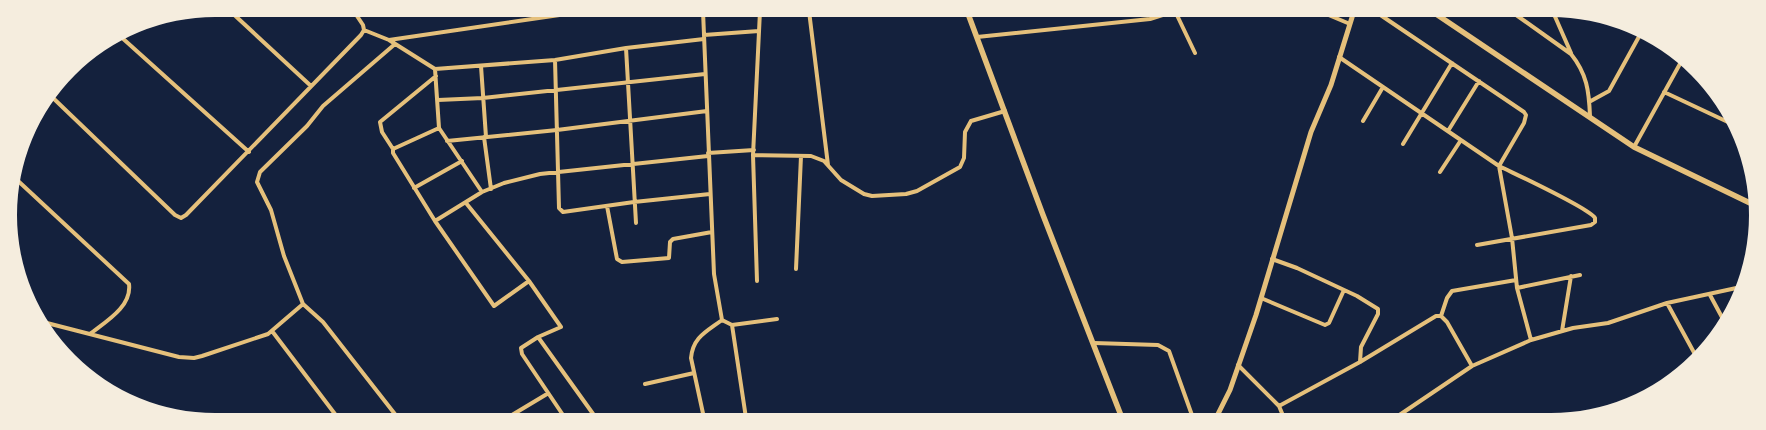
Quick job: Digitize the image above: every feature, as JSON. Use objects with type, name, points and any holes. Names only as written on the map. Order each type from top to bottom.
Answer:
[{"type":"main road","points":[[969,17],[1005,111],[1042,215],[1094,343],[1120,413]]},
{"type":"main road","points":[[1441,17],[1634,147],[1749,203]]},
{"type":"street","points":[[237,17],[311,86]]},
{"type":"street","points":[[357,17],[364,30],[389,40],[435,70],[555,60],[626,48],[759,31]]},
{"type":"street","points":[[389,40],[546,17]]},
{"type":"street","points":[[703,17],[714,274],[722,320]]},
{"type":"street","points":[[757,281],[753,153],[760,17]]},
{"type":"street","points":[[810,17],[828,165]]},
{"type":"street","points":[[976,37],[1150,19],[1156,17]]},
{"type":"street","points":[[1178,17],[1194,52]]},
{"type":"street","points":[[1333,17],[1350,24]]},
{"type":"street","points":[[1218,413],[1230,390],[1261,298],[1311,132],[1331,85],[1338,57],[1352,17]]},
{"type":"street","points":[[1383,17],[1479,81],[1524,112],[1526,115],[1524,123],[1499,166],[1512,238],[1517,288],[1531,340]]},
{"type":"street","points":[[1519,17],[1571,54]]},
{"type":"street","points":[[1555,17],[1571,54],[1584,73],[1590,116]]},
{"type":"street","points":[[54,99],[175,216],[181,218],[186,215],[249,152],[361,35],[364,30]]},
{"type":"street","points":[[1589,102],[1609,91],[1638,37]]},
{"type":"street","points":[[124,39],[249,152]]},
{"type":"street","points":[[394,413],[323,322],[303,304],[284,256],[273,215],[256,182],[257,175],[307,126],[322,106],[395,44]]},
{"type":"street","points":[[626,48],[636,223]]},
{"type":"street","points":[[1338,57],[1499,166],[1569,201],[1592,214],[1595,218],[1591,225],[1477,245]]},
{"type":"street","points":[[555,60],[560,211],[563,212],[634,202],[710,194]]},
{"type":"street","points":[[1403,144],[1452,63]]},
{"type":"street","points":[[1634,147],[1680,64]]},
{"type":"street","points":[[481,66],[485,137],[491,189]]},
{"type":"street","points":[[435,70],[440,128],[447,141],[475,179],[482,192]]},
{"type":"street","points":[[438,100],[484,98],[628,81],[706,74]]},
{"type":"street","points":[[436,76],[380,122],[382,132],[393,149],[393,153],[435,221],[494,306],[529,282]]},
{"type":"street","points":[[1448,131],[1479,81]]},
{"type":"street","points":[[1363,121],[1383,87]]},
{"type":"street","points":[[1664,92],[1725,121]]},
{"type":"street","points":[[447,141],[557,130],[707,111]]},
{"type":"street","points":[[435,221],[482,192],[504,183],[540,174],[708,154],[753,153],[811,156],[824,161],[841,180],[864,194],[895,195],[917,191],[956,169],[962,163],[965,132],[971,121],[1005,111]]},
{"type":"street","points":[[393,149],[440,128]]},
{"type":"street","points":[[1440,172],[1461,140]]},
{"type":"street","points":[[796,269],[801,156]]},
{"type":"street","points":[[414,188],[462,162]]},
{"type":"street","points":[[20,183],[129,284],[128,294],[120,310],[90,334]]},
{"type":"street","points":[[466,203],[529,282],[561,327],[523,345],[521,351],[547,394],[561,413]]},
{"type":"street","points":[[606,206],[617,259],[622,262],[669,258],[670,242],[673,239],[712,232]]},
{"type":"street","points":[[1272,259],[1292,266],[1344,290],[1376,307],[1379,312],[1361,347],[1360,362]]},
{"type":"street","points":[[1517,288],[1580,275]]},
{"type":"street","points":[[1562,331],[1571,276]]},
{"type":"street","points":[[1441,316],[1447,298],[1452,291],[1516,280]]},
{"type":"street","points":[[1402,413],[1472,366],[1531,340],[1573,328],[1608,323],[1667,303],[1735,288]]},
{"type":"street","points":[[1261,298],[1325,325],[1329,323],[1344,290]]},
{"type":"street","points":[[1710,294],[1721,316]]},
{"type":"street","points":[[1667,303],[1694,352]]},
{"type":"street","points":[[49,324],[179,357],[194,358],[259,338],[272,332],[303,304]]},
{"type":"street","points":[[1279,406],[1360,362],[1436,316],[1441,316]]},
{"type":"street","points":[[1441,316],[1472,366]]},
{"type":"street","points":[[722,320],[732,325],[777,319]]},
{"type":"street","points":[[703,413],[691,358],[693,345],[696,340],[722,320]]},
{"type":"street","points":[[732,325],[745,413]]},
{"type":"street","points":[[272,332],[334,413]]},
{"type":"street","points":[[538,337],[592,413]]},
{"type":"street","points":[[1094,343],[1158,345],[1166,348],[1169,351],[1191,413]]},
{"type":"street","points":[[1238,365],[1279,406],[1282,413]]},
{"type":"street","points":[[645,384],[694,373]]},
{"type":"street","points":[[515,413],[547,394]]}]
